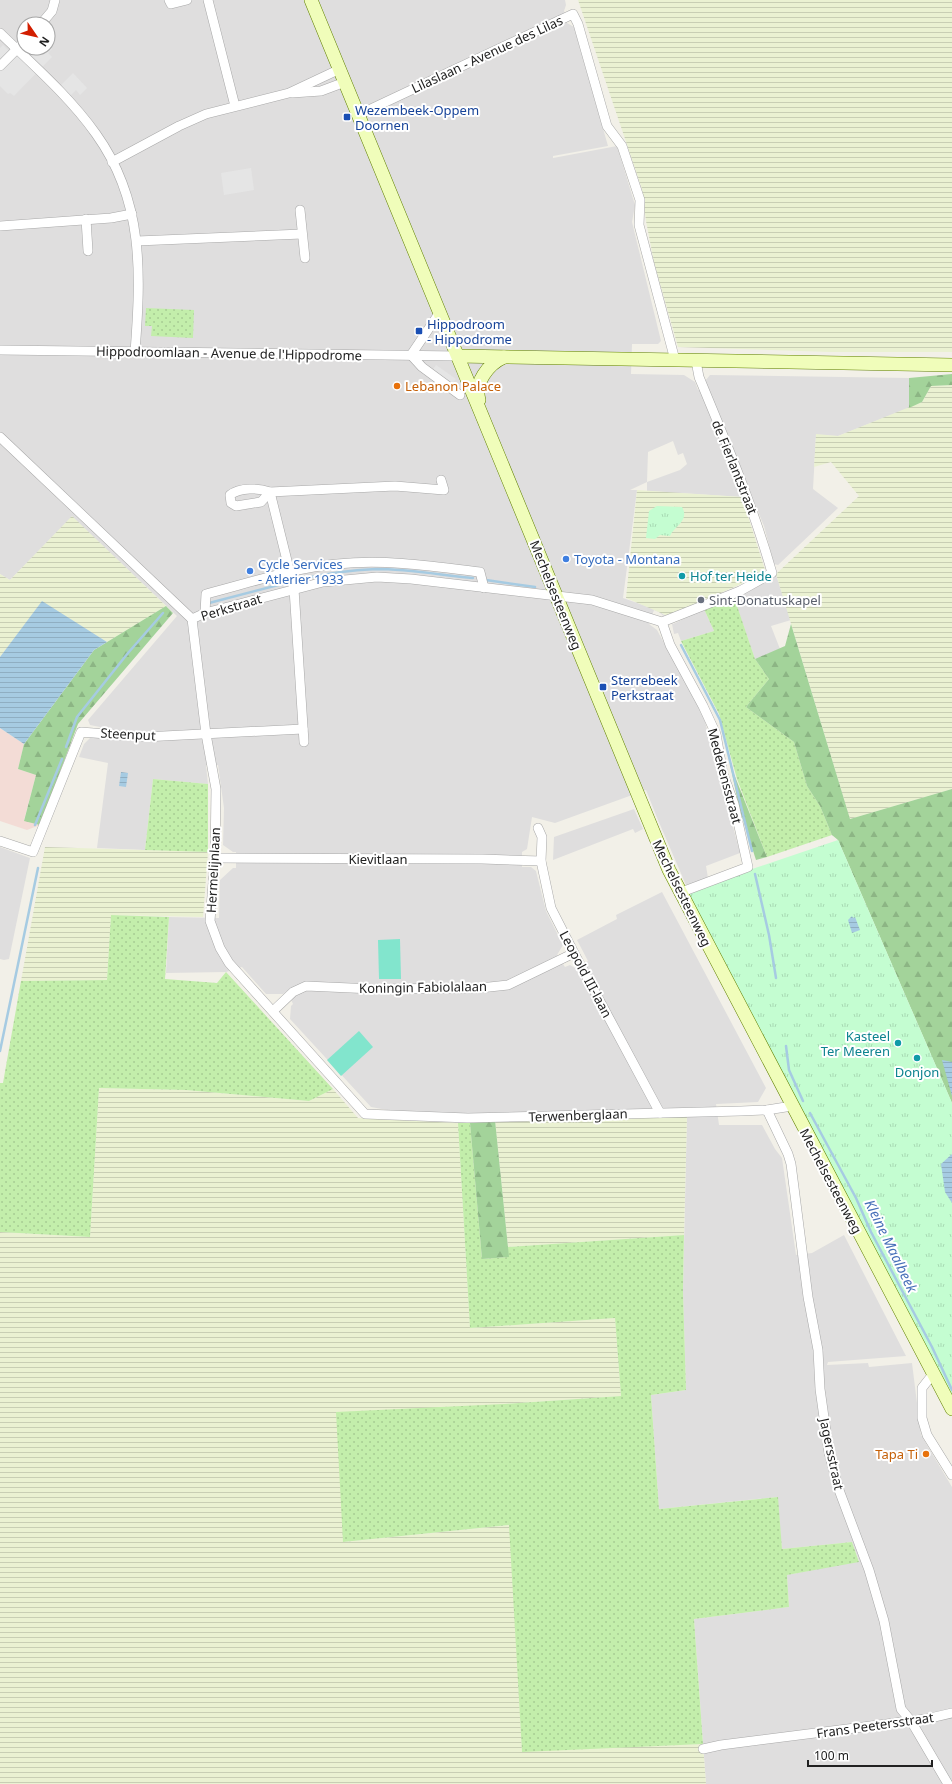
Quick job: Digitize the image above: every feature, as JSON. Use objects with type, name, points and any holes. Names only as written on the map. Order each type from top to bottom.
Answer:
[{"type":"main road","name":"Mechelsesteenweg","points":[[313,1],[358,115],[679,893],[952,1409]]},
{"type":"main road","points":[[458,356],[952,365]]},
{"type":"main road","points":[[481,410],[477,391],[480,382],[492,364],[504,358]]},
{"type":"street","points":[[48,16],[52,11],[55,0]]},
{"type":"street","points":[[169,0],[171,4],[187,0]]},
{"type":"street","points":[[208,0],[235,106]]},
{"type":"street","name":"Lilaslaan - Avenue des Lilas","points":[[358,115],[573,14],[578,24],[607,126],[622,146],[640,200],[639,225],[675,360]]},
{"type":"street","points":[[0,33],[16,48]]},
{"type":"street","points":[[0,66],[16,50]]},
{"type":"street","points":[[24,56],[75,108],[96,134],[112,162],[120,180],[132,214],[137,241],[139,284],[135,352]]},
{"type":"street","points":[[112,162],[179,126],[206,114],[289,93],[340,69]]},
{"type":"street","points":[[289,93],[321,92],[345,82]]},
{"type":"street","points":[[300,210],[305,258]]},
{"type":"street","points":[[0,226],[86,220],[132,214]]},
{"type":"street","points":[[86,220],[88,251]]},
{"type":"street","points":[[137,241],[302,234]]},
{"type":"street","points":[[440,312],[411,355],[422,367],[460,395]]},
{"type":"street","name":"Hippodroomlaan - Avenue de l'Hippodrome","points":[[0,350],[458,356]]},
{"type":"street","name":"de Fierlantstraat","points":[[662,622],[740,591],[772,573],[759,528],[743,484],[699,377],[696,361]]},
{"type":"street","name":"Perkstraat","points":[[0,437],[192,619],[205,613],[323,582],[378,577],[411,579],[592,600],[662,622]]},
{"type":"street","points":[[304,742],[294,589],[270,492],[395,486],[444,490],[441,480]]},
{"type":"street","points":[[205,613],[206,594],[291,572],[336,564],[371,562],[420,565],[480,572],[484,588]]},
{"type":"street","name":"Hermelijnlaan","points":[[192,619],[206,734],[216,790],[215,858],[210,921],[220,948],[229,963],[273,1010],[364,1114]]},
{"type":"street","name":"Medekensstraat","points":[[662,622],[670,645],[704,706],[716,734],[724,774],[734,804],[748,867],[679,893]]},
{"type":"street","name":"Steenput","points":[[0,841],[33,852],[81,732],[144,737],[303,729]]},
{"type":"street","name":"Leopold III-laan","points":[[538,828],[542,837],[541,862],[552,908],[574,953],[660,1113]]},
{"type":"street","name":"Kievitlaan","points":[[215,858],[482,859],[541,862]]},
{"type":"street","name":"Koningin Fabiolalaan","points":[[273,1010],[293,992],[306,986],[373,989],[480,988],[508,985],[574,953]]},
{"type":"street","name":"Terwenberglaan","points":[[364,1114],[468,1118],[767,1110],[792,1106]]},
{"type":"street","name":"Jagersstraat","points":[[767,1110],[788,1154],[791,1164],[808,1297],[818,1350],[820,1389],[829,1453],[839,1490],[869,1570],[884,1621],[901,1709],[910,1721],[948,1784]]},
{"type":"street","points":[[933,1374],[922,1388],[922,1418],[927,1435],[952,1475]]},
{"type":"street","name":"Frans Peetersstraat","points":[[703,1749],[720,1745],[910,1721],[952,1713]]},
{"type":"shaded area","points":[[0,0],[565,0],[566,5],[564,11],[567,23],[574,27],[608,146],[553,156],[553,158],[617,146],[635,205],[632,222],[661,341],[658,344],[632,344],[631,374],[684,375],[695,382],[698,390],[707,386],[705,381],[710,375],[909,378],[909,408],[838,436],[816,435],[813,489],[838,508],[778,565],[774,564],[764,526],[745,480],[736,484],[742,497],[647,491],[647,482],[630,490],[637,490],[623,598],[660,611],[673,624],[704,609],[714,631],[681,641],[678,633],[674,634],[672,624],[659,612],[654,610],[649,624],[657,630],[704,718],[740,853],[706,866],[708,878],[686,885],[646,790],[555,823],[532,817],[527,849],[522,852],[522,867],[531,867],[536,871],[546,911],[563,945],[557,955],[565,967],[570,965],[575,968],[588,961],[577,940],[617,919],[616,915],[662,892],[766,1088],[758,1102],[716,1104],[719,1125],[762,1125],[775,1149],[782,1158],[796,1255],[812,1253],[844,1235],[906,1356],[828,1362],[827,1365],[868,1363],[869,1367],[912,1363],[921,1435],[952,1487],[952,1784],[706,1784],[694,1619],[789,1607],[787,1575],[859,1561],[852,1542],[782,1549],[777,1497],[659,1509],[651,1395],[686,1390],[683,1291],[687,1116],[495,1120],[458,1123],[371,1107],[290,1019],[291,1006],[293,1004],[287,991],[283,994],[266,994],[242,967],[226,972],[166,973],[169,917],[219,918],[220,880],[233,868],[236,868],[236,852],[233,852],[223,845],[224,808],[218,765],[206,765],[208,784],[153,779],[145,850],[97,848],[108,763],[79,757],[84,744],[91,737],[99,738],[100,727],[90,725],[88,720],[177,616],[72,517],[10,580],[0,574]],"holes":[[[673,441],[678,455],[683,453],[687,464],[680,470],[647,482],[648,452]]]},
{"type":"shaded area","points":[[3,45],[12,54],[16,52],[16,56],[52,57],[14,96],[10,93],[8,94],[0,86],[0,48]]},
{"type":"shaded area","points":[[73,73],[87,88],[80,95],[76,90],[71,95],[61,85]]},
{"type":"shaded area","points":[[251,168],[254,190],[224,195],[221,173]]},
{"type":"shaded area","points":[[436,365],[456,379],[451,385],[432,371]]},
{"type":"shaded area","points":[[776,575],[791,620],[771,626],[780,649],[755,659],[734,598],[704,609],[757,587]]},
{"type":"shaded area","points":[[0,728],[24,744],[18,769],[36,775],[24,820],[40,825],[27,830],[0,821]]},
{"type":"shaded area","points":[[634,809],[643,829],[635,833],[633,829],[553,860],[554,837]]},
{"type":"shaded area","points":[[0,847],[30,858],[9,959],[4,960],[0,959]]},
{"type":"green space","points":[[578,0],[952,0],[952,352],[830,352],[678,347],[654,262],[646,221],[642,189]]},
{"type":"green space","points":[[146,308],[194,310],[193,338],[151,336],[152,326],[145,326]]},
{"type":"green space","points":[[952,374],[952,385],[931,386],[922,402],[909,408],[909,378]]},
{"type":"green space","points":[[952,385],[952,789],[850,819],[776,574],[859,496],[831,462],[814,467],[816,434],[838,436],[922,402],[931,386]]},
{"type":"green space","points":[[637,490],[742,497],[766,573],[668,616],[626,598]]},
{"type":"green space","points":[[657,506],[682,507],[684,512],[683,520],[670,536],[660,535],[655,539],[646,538],[649,511]]},
{"type":"green space","points":[[72,516],[166,606],[107,642],[42,602],[0,657],[0,574],[10,580]]},
{"type":"green space","points":[[734,597],[755,659],[769,679],[746,707],[794,742],[807,786],[820,806],[832,835],[767,857],[737,779],[719,714],[681,641],[714,631],[704,609]]},
{"type":"green space","points":[[166,606],[173,613],[78,724],[40,825],[24,821],[36,775],[18,769],[24,744],[94,650]]},
{"type":"green space","points":[[791,624],[850,819],[952,789],[952,1103],[838,840],[832,835],[820,806],[807,786],[794,742],[746,707],[769,679],[755,659],[785,646]]},
{"type":"green space","points":[[730,764],[767,857],[756,860],[739,807]]},
{"type":"green space","points":[[153,779],[208,784],[208,852],[145,850]]},
{"type":"green space","points":[[838,840],[952,1103],[952,1402],[687,891]]},
{"type":"green space","points":[[45,847],[208,852],[203,917],[111,915],[107,980],[21,981]]},
{"type":"green space","points":[[111,915],[169,917],[165,979],[217,983],[226,972],[333,1089],[309,1101],[186,1090],[99,1088],[90,1237],[0,1232],[0,1083],[3,1083],[21,981],[107,980]]},
{"type":"green space","points":[[400,939],[401,979],[379,979],[378,940]]},
{"type":"green space","points":[[359,1031],[373,1047],[341,1076],[327,1060]]},
{"type":"green space","points":[[99,1088],[186,1090],[309,1101],[333,1089],[358,1118],[458,1123],[470,1328],[615,1318],[621,1396],[504,1404],[344,1542],[510,1525],[522,1751],[703,1744],[706,1784],[0,1784],[0,1232],[90,1237]]},
{"type":"green space","points":[[687,1115],[684,1235],[508,1247],[495,1120]]},
{"type":"green space","points":[[495,1120],[509,1257],[482,1259],[470,1123]]},
{"type":"green space","points":[[458,1123],[470,1123],[482,1259],[508,1257],[508,1247],[684,1235],[683,1291],[686,1390],[651,1395],[659,1509],[778,1497],[782,1549],[852,1542],[859,1562],[787,1575],[789,1607],[694,1619],[703,1744],[522,1752],[509,1525],[343,1542],[336,1412],[504,1404],[621,1396],[615,1318],[470,1328]]},
{"type":"water","points":[[42,601],[107,642],[94,650],[24,744],[0,728],[0,657]]},
{"type":"water","points":[[121,772],[128,773],[126,787],[119,786]]},
{"type":"water","points":[[852,916],[853,918],[855,917],[860,930],[852,933],[848,920]]},
{"type":"water","points":[[942,1060],[952,1062],[952,1096]]},
{"type":"water","points":[[952,1154],[952,1203],[945,1192],[941,1164]]},
{"type":"waterway","points":[[297,580],[356,570],[376,569],[412,571],[473,578]]},
{"type":"waterway","points":[[486,580],[535,587]]},
{"type":"waterway","points":[[209,603],[286,583]]},
{"type":"waterway","points":[[66,747],[77,717],[128,653],[163,613]]},
{"type":"waterway","points":[[681,645],[720,720],[752,851]]},
{"type":"waterway","points":[[35,825],[62,759]]},
{"type":"waterway","points":[[0,1051],[38,868]]},
{"type":"waterway","points":[[755,874],[769,935],[776,978]]},
{"type":"waterway","name":"Kleine Maalbeek","points":[[786,1046],[789,1070],[803,1101]]},
{"type":"waterway","name":"Kleine Maalbeek","points":[[810,1113],[856,1198],[871,1232],[932,1347],[952,1390]]},
{"type":"place","name":"Wezembeek-Oppem Doornen","points":[[347,117]]},
{"type":"place","name":"Hippodroom - Hippodrome","points":[[419,331]]},
{"type":"place","name":"Lebanon Palace","points":[[397,386]]},
{"type":"place","name":"Toyota - Montana","points":[[566,559]]},
{"type":"place","name":"Cycle Services - Atlerier 1933","points":[[250,571]]},
{"type":"place","name":"Hof ter Heide","points":[[682,576]]},
{"type":"place","name":"Sint-Donatuskapel","points":[[701,600]]},
{"type":"place","name":"Sterrebeek Perkstraat","points":[[603,687]]},
{"type":"place","name":"Kasteel Ter Meeren","points":[[898,1043]]},
{"type":"place","name":"Donjon","points":[[917,1058]]},
{"type":"place","name":"Tapa Ti","points":[[926,1454]]}]
